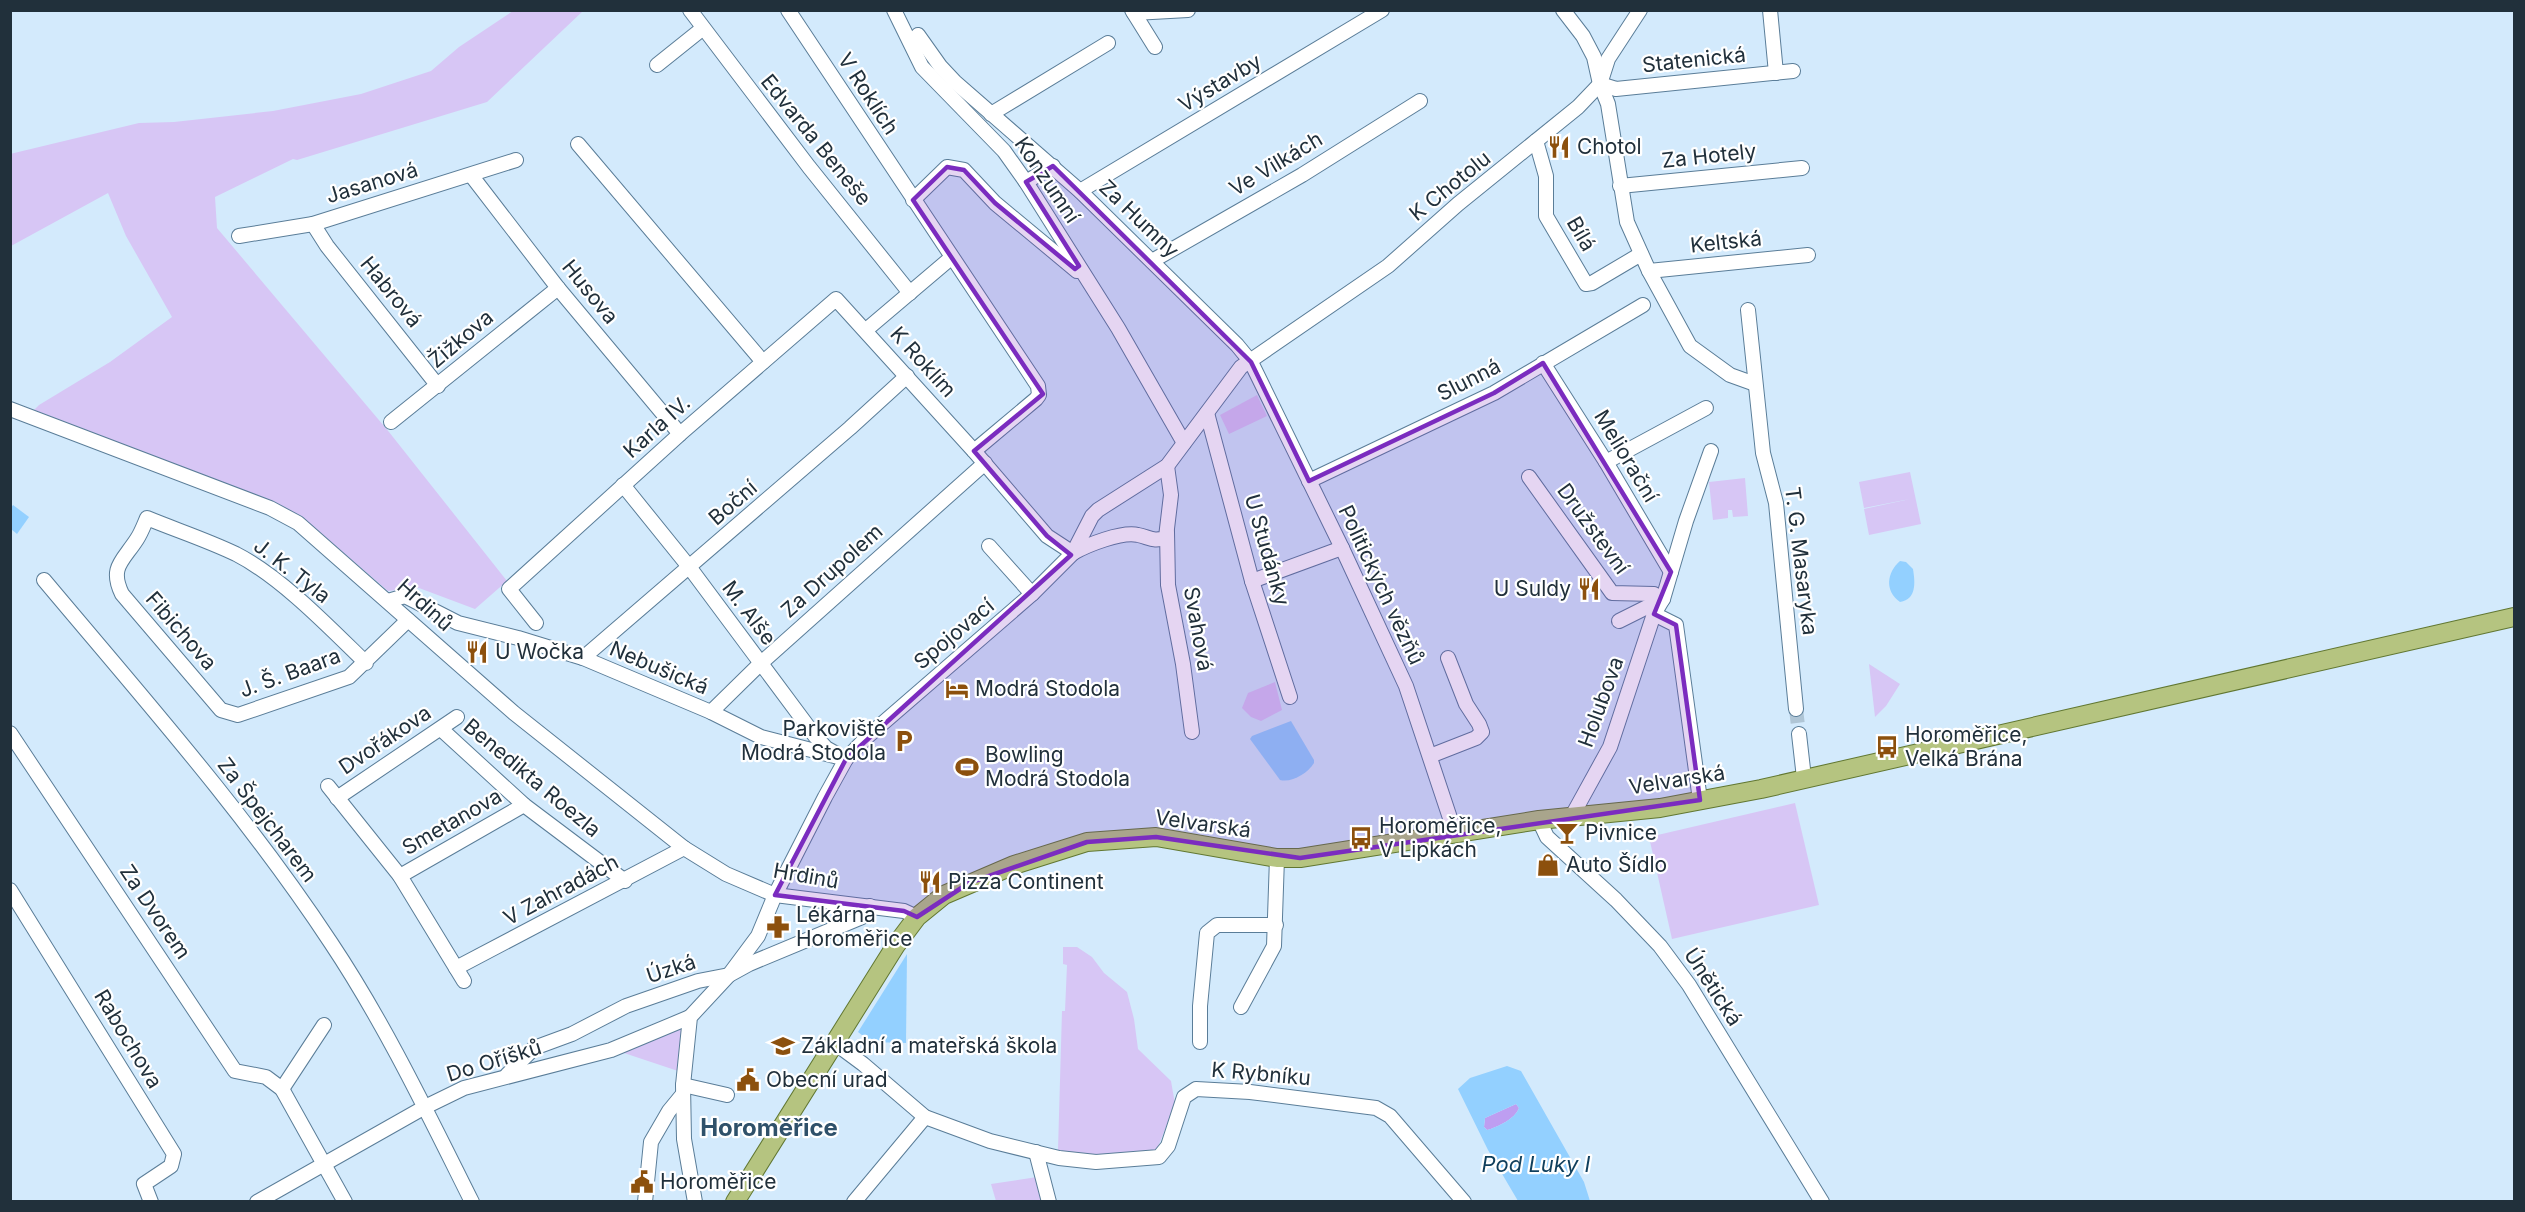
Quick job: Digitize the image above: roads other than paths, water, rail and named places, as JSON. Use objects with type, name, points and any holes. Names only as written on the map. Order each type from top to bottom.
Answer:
[{"type":"main road","name":"Velvarská","points":[[735,1202],[896,945],[917,917],[944,895],[1014,865],[1087,842],[1156,837],[1277,858],[1300,858],[1539,820],[1660,808],[1761,789],[2514,617]]},
{"type":"street","name":"Edvarda Beneše","points":[[690,10],[702,29],[910,294]]},
{"type":"street","name":"V Roklích","points":[[788,10],[913,200]]},
{"type":"street","name":"Konzumní","points":[[894,10],[922,67],[964,100],[1026,182],[1088,280],[1184,443]]},
{"type":"street","points":[[1133,12],[1188,10]]},
{"type":"street","name":"Výstavby","points":[[1080,191],[1382,10]]},
{"type":"street","points":[[1563,10],[1583,36],[1594,57],[1600,84],[1608,104],[1627,222],[1649,272],[1690,346],[1730,375],[1755,384]]},
{"type":"street","name":"K Chotolu","points":[[1251,362],[1388,266],[1578,107],[1600,84],[1608,59],[1640,10]]},
{"type":"street","points":[[1770,10],[1776,73]]},
{"type":"street","points":[[1133,12],[1155,47]]},
{"type":"street","points":[[657,65],[702,29]]},
{"type":"street","name":"Za Humny","points":[[918,35],[964,100],[991,114],[1053,166],[1237,345],[1251,362]]},
{"type":"street","points":[[991,114],[1108,43]]},
{"type":"street","name":"Statenická","points":[[1600,84],[1616,89],[1793,71]]},
{"type":"street","name":"Ve Vilkách","points":[[1152,261],[1302,175],[1420,100]]},
{"type":"street","name":"Bílá","points":[[1536,141],[1546,176],[1546,216],[1586,284],[1592,283],[1641,254]]},
{"type":"street","points":[[578,144],[763,362]]},
{"type":"street","name":"Jasanová","points":[[239,236],[313,224],[516,160]]},
{"type":"street","points":[[1026,182],[1053,166]]},
{"type":"street","name":"Konzumní","points":[[913,200],[947,167],[964,170],[995,203],[1088,280]]},
{"type":"street","name":"Za Hotely","points":[[1620,186],[1802,168]]},
{"type":"street","name":"Husova","points":[[471,175],[558,288],[680,434]]},
{"type":"street","points":[[913,200],[1039,391],[1036,399],[974,451]]},
{"type":"street","name":"Habrová","points":[[313,224],[327,246],[438,386]]},
{"type":"street","name":"Keltská","points":[[1649,272],[1808,255]]},
{"type":"street","name":"K Roklím","points":[[951,258],[866,330],[1047,536],[1073,553]]},
{"type":"street","name":"Žižkova","points":[[391,422],[558,288]]},
{"type":"street","name":"Karla IV.","points":[[536,623],[509,590],[680,434],[836,299],[866,330]]},
{"type":"street","name":"Slunná","points":[[1309,481],[1494,393],[1643,305]]},
{"type":"street","name":"T. G. Masaryka","points":[[1748,310],[1763,453],[1776,503],[1796,709]]},
{"type":"street","name":"Spojovací","points":[[729,975],[758,936],[775,895],[846,759],[868,736],[1032,594],[1073,553],[1092,516],[1098,510],[1167,466],[1233,376],[1251,362]]},
{"type":"street","name":"Politických vězňů","points":[[1251,362],[1342,548],[1406,687],[1455,833]]},
{"type":"street","name":"Meliorační","points":[[1543,363],[1606,462],[1671,572]]},
{"type":"street","name":"Boční","points":[[584,658],[690,568],[907,376]]},
{"type":"street","points":[[1606,462],[1706,408]]},
{"type":"street","name":"Hrdinů","points":[[10,409],[270,508],[298,523],[514,713],[684,848],[726,874],[775,895],[904,911],[917,917]]},
{"type":"street","name":"U Studánky","points":[[1207,413],[1252,582],[1290,697]]},
{"type":"street","name":"Holubova","points":[[1572,816],[1610,747],[1654,614],[1663,599],[1711,451]]},
{"type":"street","name":"Za Drupolem","points":[[711,712],[761,663],[985,463]]},
{"type":"street","name":"Svahová","points":[[1167,466],[1171,495],[1167,532],[1168,585],[1184,664],[1192,732]]},
{"type":"street","name":"Družstevní","points":[[1529,477],[1612,593],[1654,594],[1663,599]]},
{"type":"street","name":"M. Alše","points":[[623,485],[690,568],[820,742],[846,759]]},
{"type":"street","name":"J. K. Tyla","points":[[122,594],[116,582],[118,565],[138,538],[147,518],[237,555],[262,571],[323,621],[366,663]]},
{"type":"street","points":[[1073,553],[1087,545],[1126,536],[1138,535],[1160,540],[1166,537],[1167,532]]},
{"type":"street","points":[[989,546],[1032,594]]},
{"type":"street","points":[[1252,582],[1342,548]]},
{"type":"street","name":"Za Špejcharem","points":[[44,580],[256,834],[332,944],[425,1107],[472,1202]]},
{"type":"street","name":"Fibichova","points":[[122,594],[221,710],[238,715]]},
{"type":"street","name":"Nebušická","points":[[388,601],[405,596],[458,623],[584,658],[711,712],[760,737],[846,759]]},
{"type":"street","points":[[1619,621],[1663,599]]},
{"type":"street","points":[[1654,614],[1676,625],[1700,800]]},
{"type":"street","name":"J. Š. Baara","points":[[238,715],[349,677],[408,620]]},
{"type":"street","points":[[1430,756],[1476,738],[1482,732],[1466,704],[1448,658]]},
{"type":"street","name":"Dvořákova","points":[[337,798],[457,717]]},
{"type":"street","name":"Benedikta Roezla","points":[[441,729],[524,805],[625,881]]},
{"type":"street","name":"Za Dvorem","points":[[10,733],[235,1071],[266,1077],[282,1089]]},
{"type":"street","points":[[1799,734],[1804,778]]},
{"type":"street","points":[[328,786],[400,876],[464,981]]},
{"type":"street","name":"Smetanova","points":[[400,876],[524,805]]},
{"type":"street","name":"Únětická","points":[[1539,820],[1547,837],[1604,889],[1660,946],[1689,985],[1822,1202]]},
{"type":"street","name":"V Zahradách","points":[[456,968],[684,848]]},
{"type":"street","points":[[1241,1007],[1274,946],[1277,858]]},
{"type":"street","name":"Rabochova","points":[[10,890],[174,1154],[171,1166],[144,1184],[151,1202]]},
{"type":"street","points":[[829,930],[830,903]]},
{"type":"street","points":[[695,1202],[684,1139],[683,1089],[690,1017],[729,975],[749,964],[862,917],[870,906]]},
{"type":"street","points":[[1200,1042],[1200,1006],[1207,933],[1217,925],[1276,925]]},
{"type":"street","name":"Úzká","points":[[505,1076],[534,1048],[572,1034],[627,1006],[698,981],[729,975]]},
{"type":"street","name":"Úzká","points":[[620,992],[627,1006]]},
{"type":"street","name":"Do Oříšků","points":[[257,1202],[425,1107],[464,1088],[611,1050],[690,1017]]},
{"type":"street","points":[[324,1025],[282,1089],[345,1202]]},
{"type":"street","name":"K Rybníku","points":[[836,1044],[863,1064],[924,1117],[990,1141],[1036,1152],[1096,1162],[1159,1157],[1168,1146],[1184,1097],[1196,1089],[1250,1092],[1376,1108],[1390,1116],[1464,1202]]},
{"type":"street","points":[[683,1089],[727,1095]]},
{"type":"street","points":[[645,1202],[651,1142],[683,1089]]},
{"type":"street","points":[[854,1202],[924,1117]]},
{"type":"street","points":[[1036,1152],[1049,1202]]},
{"type":"water","points":[[13,505],[29,517],[17,534],[11,529]]},
{"type":"water","points":[[1900,561],[1906,562],[1913,569],[1914,589],[1906,600],[1900,602],[1891,592],[1889,582],[1892,570]]},
{"type":"water","points":[[1291,721],[1314,763],[1299,776],[1285,781],[1280,780],[1250,739],[1252,736]]},
{"type":"water","points":[[907,954],[906,1043],[871,1042],[858,1032]]},
{"type":"water","name":"Pod Luky Ⅰ","points":[[1507,1066],[1521,1071],[1584,1182],[1590,1201],[1518,1201],[1488,1150],[1458,1089],[1470,1078]],"holes":[[[1516,1104],[1519,1108],[1514,1116],[1501,1125],[1487,1130],[1484,1127],[1485,1118]]]},
{"type":"tunnel","points":[[1796,709],[1799,734]]},
{"type":"place","name":"Chotol","points":[[1559,147]]},
{"type":"place","name":"U Suldy","points":[[1589,589]]},
{"type":"place","name":"U Wočka","points":[[477,652]]},
{"type":"place","name":"Modrá Stodola","points":[[957,689]]},
{"type":"place","name":"Parkoviště Modrá Stodola","points":[[904,741]]},
{"type":"place","name":"Horoměřice, Velká Brána","points":[[1887,747]]},
{"type":"place","name":"Bowling Modrá Stodola","points":[[967,767]]},
{"type":"place","name":"Pivnice","points":[[1567,833]]},
{"type":"place","name":"Horoměřice, V Lipkách","points":[[1361,838]]},
{"type":"place","name":"Auto Šídlo","points":[[1548,865]]},
{"type":"place","name":"Pizza Continent","points":[[930,882]]},
{"type":"place","name":"Lékárna Horoměřice","points":[[778,927]]},
{"type":"place","name":"Základní a mateřská škola","points":[[783,1046]]},
{"type":"place","name":"Obecní urad","points":[[748,1080]]},
{"type":"place","name":"Horoměřice","points":[[642,1182]]},
{"type":"district","name":"Horoměřice","points":[[769,1128]]}]
